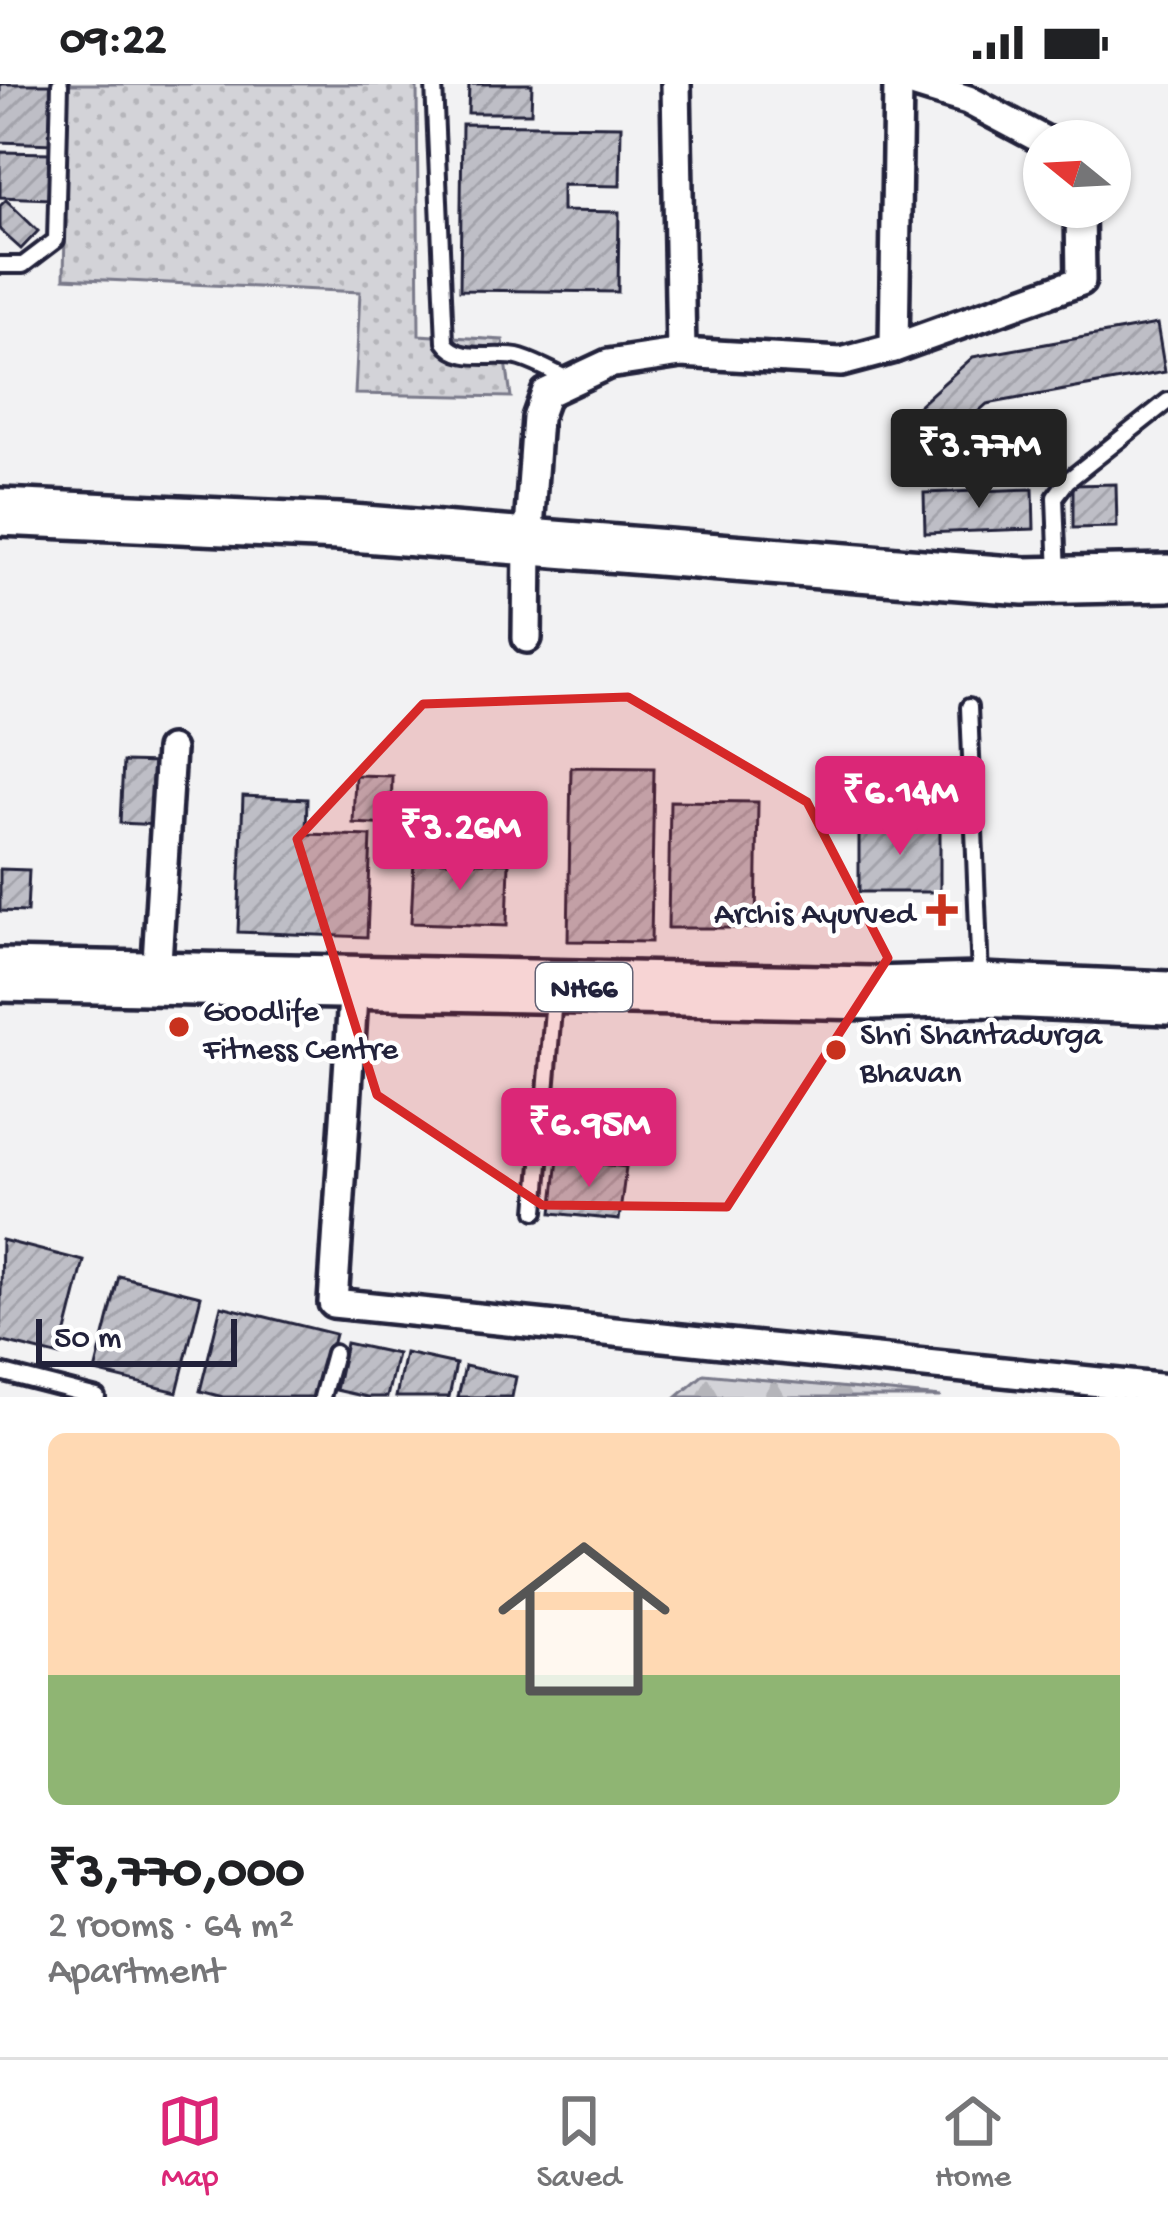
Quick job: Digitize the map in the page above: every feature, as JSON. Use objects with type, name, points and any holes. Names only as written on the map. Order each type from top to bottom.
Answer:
[{"type":"highway","name":"NH66","points":[[0,975],[873,993],[980,989],[1168,998]]},
{"type":"main road","points":[[0,512],[339,527],[1024,581],[1168,578]]},
{"type":"street","points":[[676,84],[681,353]]},
{"type":"street","points":[[894,348],[898,84]]},
{"type":"street","points":[[916,84],[968,100],[1023,129]]},
{"type":"street","points":[[527,638],[537,418],[545,393],[608,364],[681,353],[841,362],[894,348],[1081,281],[1080,228]]},
{"type":"street","points":[[156,978],[170,750]]},
{"type":"street","points":[[354,982],[334,1304],[1168,1389]]},
{"type":"lane","points":[[0,265],[23,266],[56,239],[60,84]]},
{"type":"lane","points":[[434,84],[448,350],[518,357],[572,381]]},
{"type":"lane","points":[[1058,581],[1054,497],[1067,481],[1168,401]]},
{"type":"lane","points":[[969,706],[980,989]]},
{"type":"lane","points":[[536,1210],[555,987]]},
{"type":"lane","points":[[322,1397],[334,1353]]},
{"type":"lane","points":[[0,1372],[98,1397]]},
{"type":"highlighted area","points":[[628,697],[807,802],[888,958],[727,1207],[542,1205],[377,1095],[297,839],[423,704]]},
{"type":"green space","points":[[68,84],[417,84],[419,335],[503,340],[511,397],[355,394],[360,292],[64,278]]},
{"type":"green space","points":[[704,1374],[941,1397],[677,1397]]},
{"type":"building","points":[[0,84],[55,84],[53,144],[0,142]]},
{"type":"building","points":[[469,84],[532,84],[531,113],[468,113]]},
{"type":"building","points":[[462,124],[621,126],[620,186],[562,185],[562,211],[619,212],[618,292],[460,290]]},
{"type":"building","points":[[0,152],[51,153],[50,199],[0,197]]},
{"type":"building","points":[[6,200],[38,231],[21,249],[0,230],[0,206]]},
{"type":"building","points":[[1157,324],[1165,372],[987,404],[961,427],[963,475],[908,477],[906,417],[973,357]]},
{"type":"building","points":[[1116,484],[1117,527],[1073,528],[1073,485]]},
{"type":"building","points":[[1033,489],[1034,529],[925,533],[924,493]]},
{"type":"building","points":[[123,762],[161,763],[158,825],[120,823]]},
{"type":"building","points":[[571,767],[654,768],[651,942],[568,941]]},
{"type":"building","points":[[355,775],[392,776],[391,825],[353,823]]},
{"type":"building","points":[[243,796],[307,799],[306,834],[371,836],[367,937],[238,932]]},
{"type":"building","points":[[670,801],[758,802],[756,928],[668,928]]},
{"type":"building","points":[[859,823],[940,823],[940,892],[859,892]]},
{"type":"building","points":[[414,860],[509,863],[507,926],[411,923]]},
{"type":"building","points":[[0,869],[29,870],[27,912],[0,911]]},
{"type":"building","points":[[558,1159],[626,1167],[619,1220],[552,1213]]},
{"type":"building","points":[[2,1240],[84,1261],[60,1356],[0,1341]]},
{"type":"building","points":[[119,1276],[201,1296],[177,1392],[95,1372]]},
{"type":"building","points":[[221,1306],[335,1334],[319,1397],[223,1397],[200,1391]]},
{"type":"building","points":[[346,1343],[397,1354],[387,1397],[336,1390]]},
{"type":"building","points":[[405,1353],[456,1364],[449,1397],[396,1397]]},
{"type":"building","points":[[465,1366],[516,1377],[512,1397],[458,1397]]},
{"type":"place","name":"Archis Ayurved","points":[[942,910]]},
{"type":"place","name":"Goodlife Fitness Centre","points":[[179,1027]]},
{"type":"place","name":"Shri Shantadurga Bhavan","points":[[836,1050]]}]
